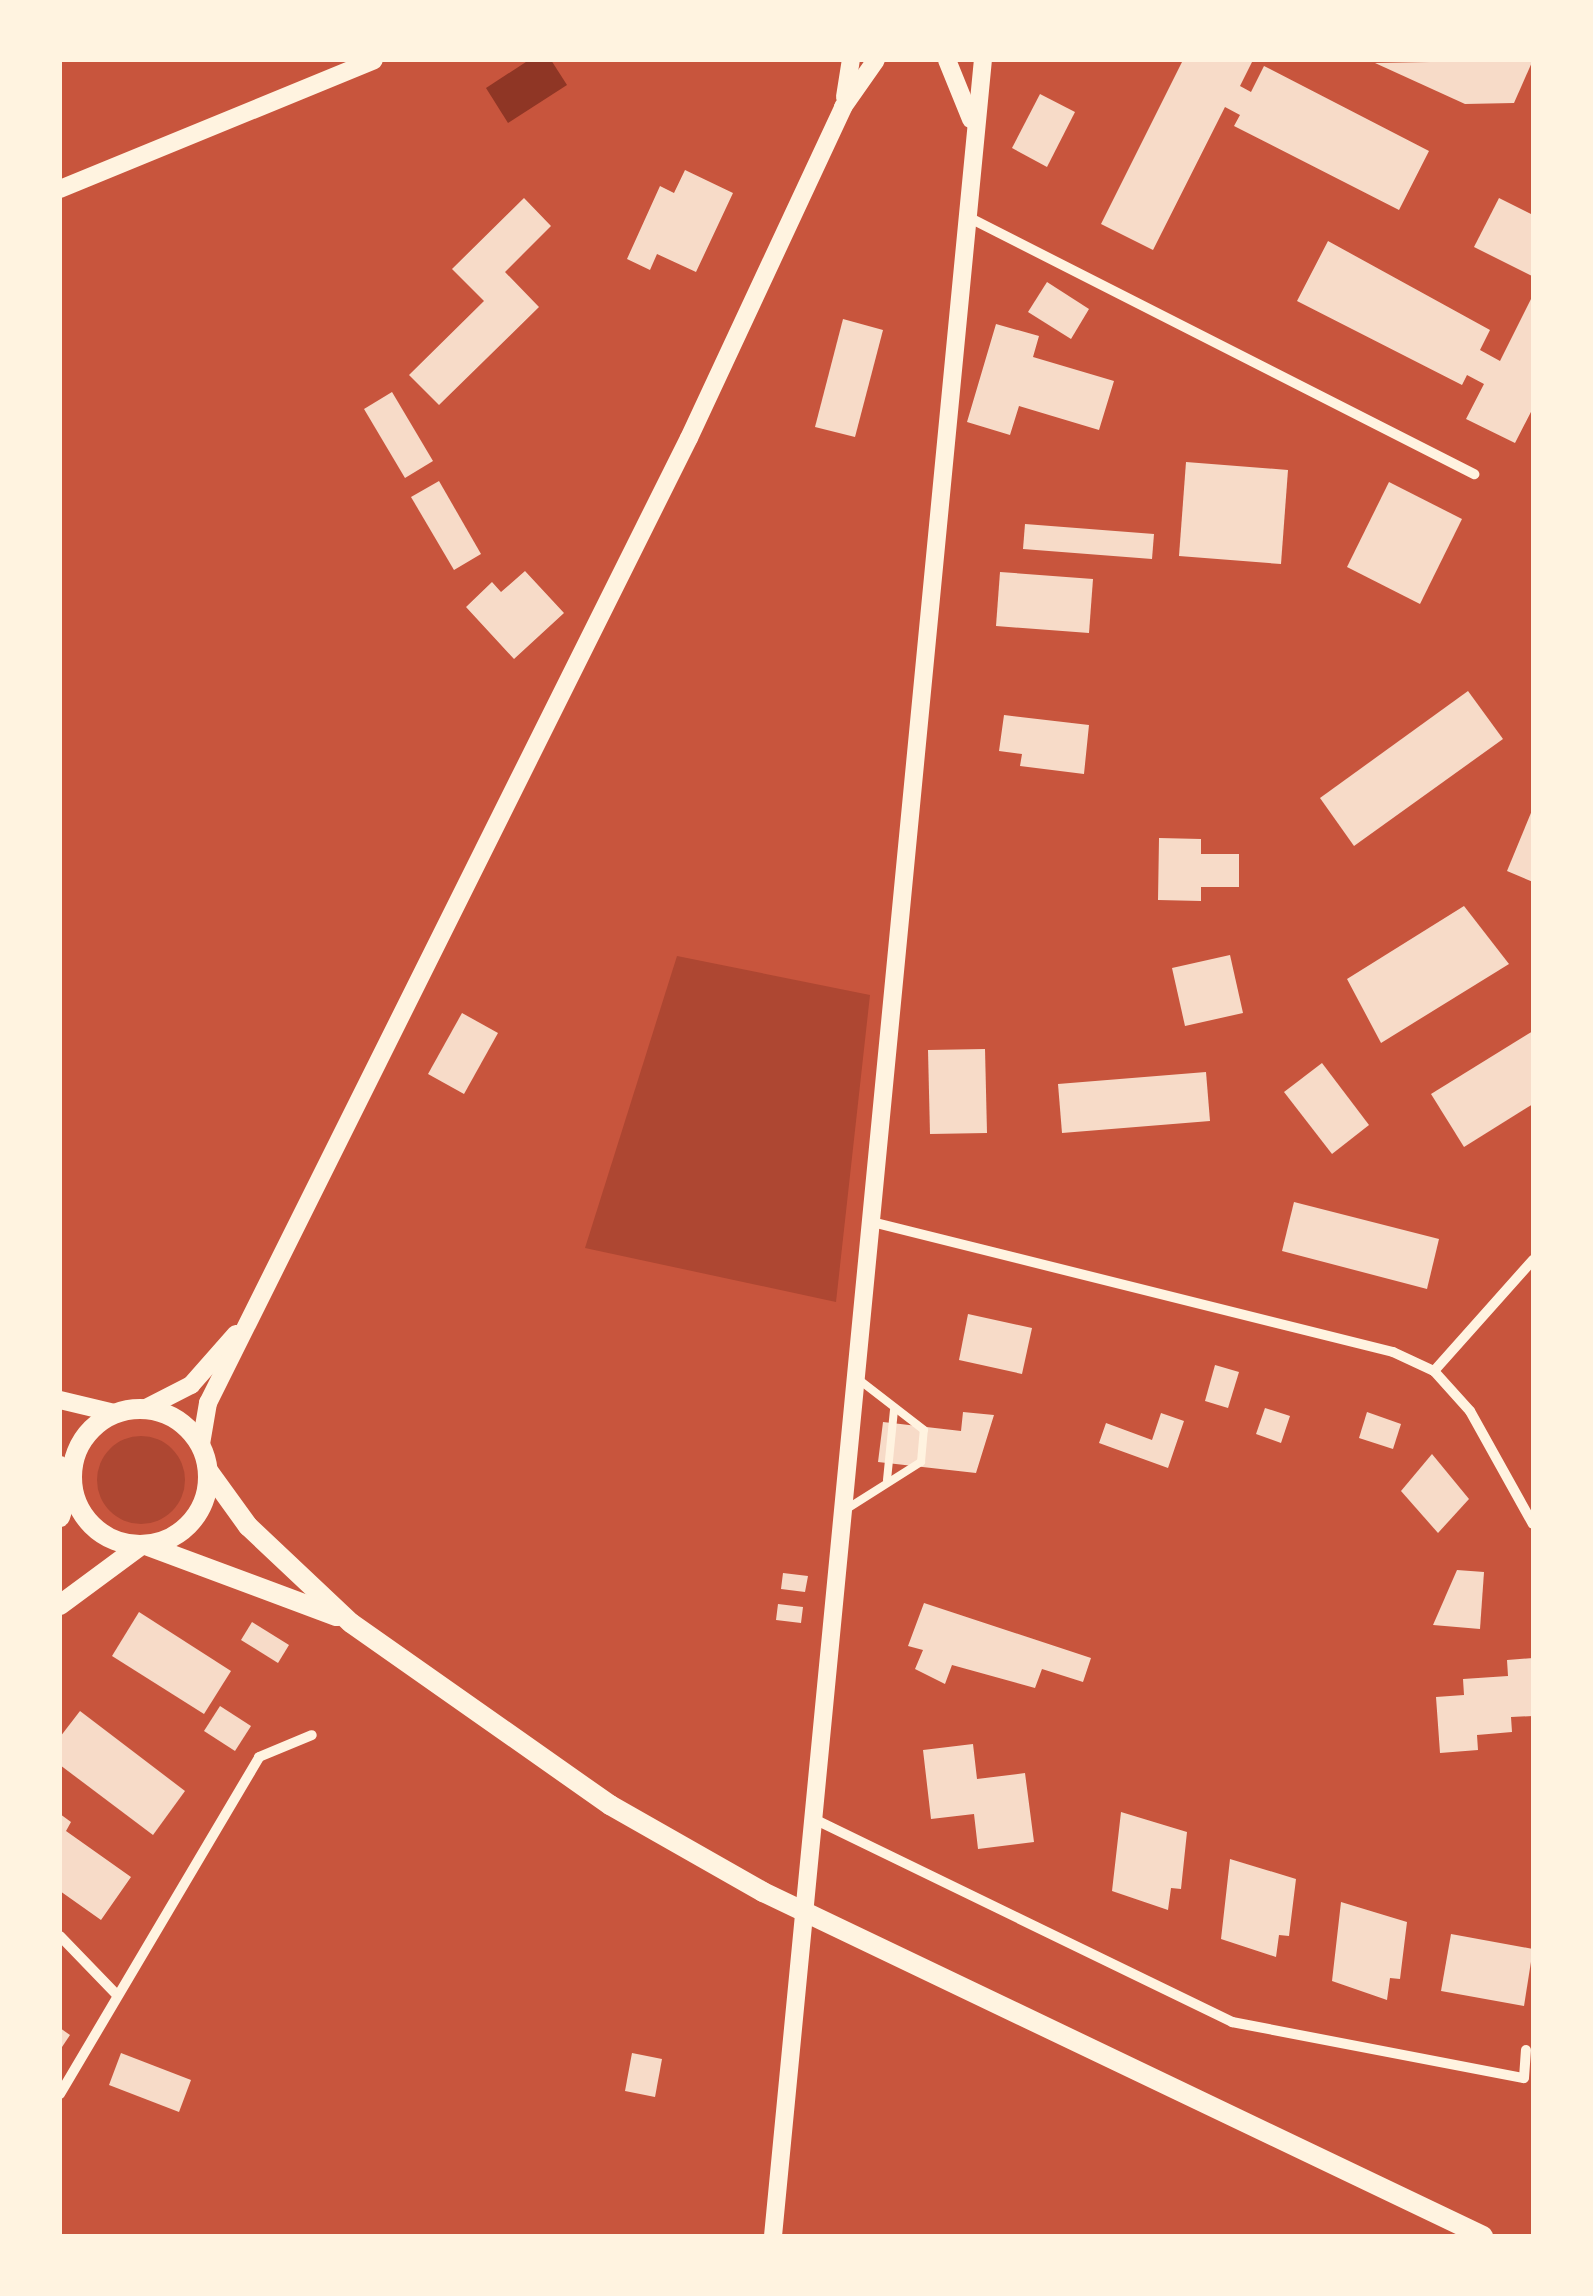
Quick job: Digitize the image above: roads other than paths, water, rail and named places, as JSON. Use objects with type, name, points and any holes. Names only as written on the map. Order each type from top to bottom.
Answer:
[{"type":"main road","points":[[60,1517],[68,1475],[87,1434],[114,1413],[146,1408],[177,1419],[201,1444],[209,1472],[248,1526],[351,1623],[511,1742],[763,1892],[1483,2236]]},
{"type":"main road","points":[[60,1605],[143,1546],[192,1522],[209,1472]]},
{"type":"main road","points":[[68,1475],[96,1529],[351,1623]]},
{"type":"street","points":[[60,190],[374,60]]},
{"type":"street","points":[[844,107],[851,60]]},
{"type":"street","points":[[201,1444],[208,1404],[844,107],[876,60]]},
{"type":"street","points":[[946,60],[973,124]]},
{"type":"street","points":[[773,2236],[973,124],[983,60]]},
{"type":"street","points":[[967,216],[1474,474]]},
{"type":"street","points":[[872,1222],[1393,1352],[1434,1371],[1470,1411],[1533,1524]]},
{"type":"street","points":[[1434,1371],[1533,1260]]},
{"type":"street","points":[[146,1408],[192,1384],[256,1311]]},
{"type":"street","points":[[60,1400],[114,1413]]},
{"type":"street","points":[[60,2094],[259,1758],[312,1735]]},
{"type":"street","points":[[814,1819],[1232,2022],[1524,2078],[1526,2050]]},
{"type":"street","points":[[60,1936],[116,1994]]},
{"type":"lane","points":[[842,1513],[921,1462],[924,1430],[855,1377]]},
{"type":"lane","points":[[888,1480],[894,1410]]}]
